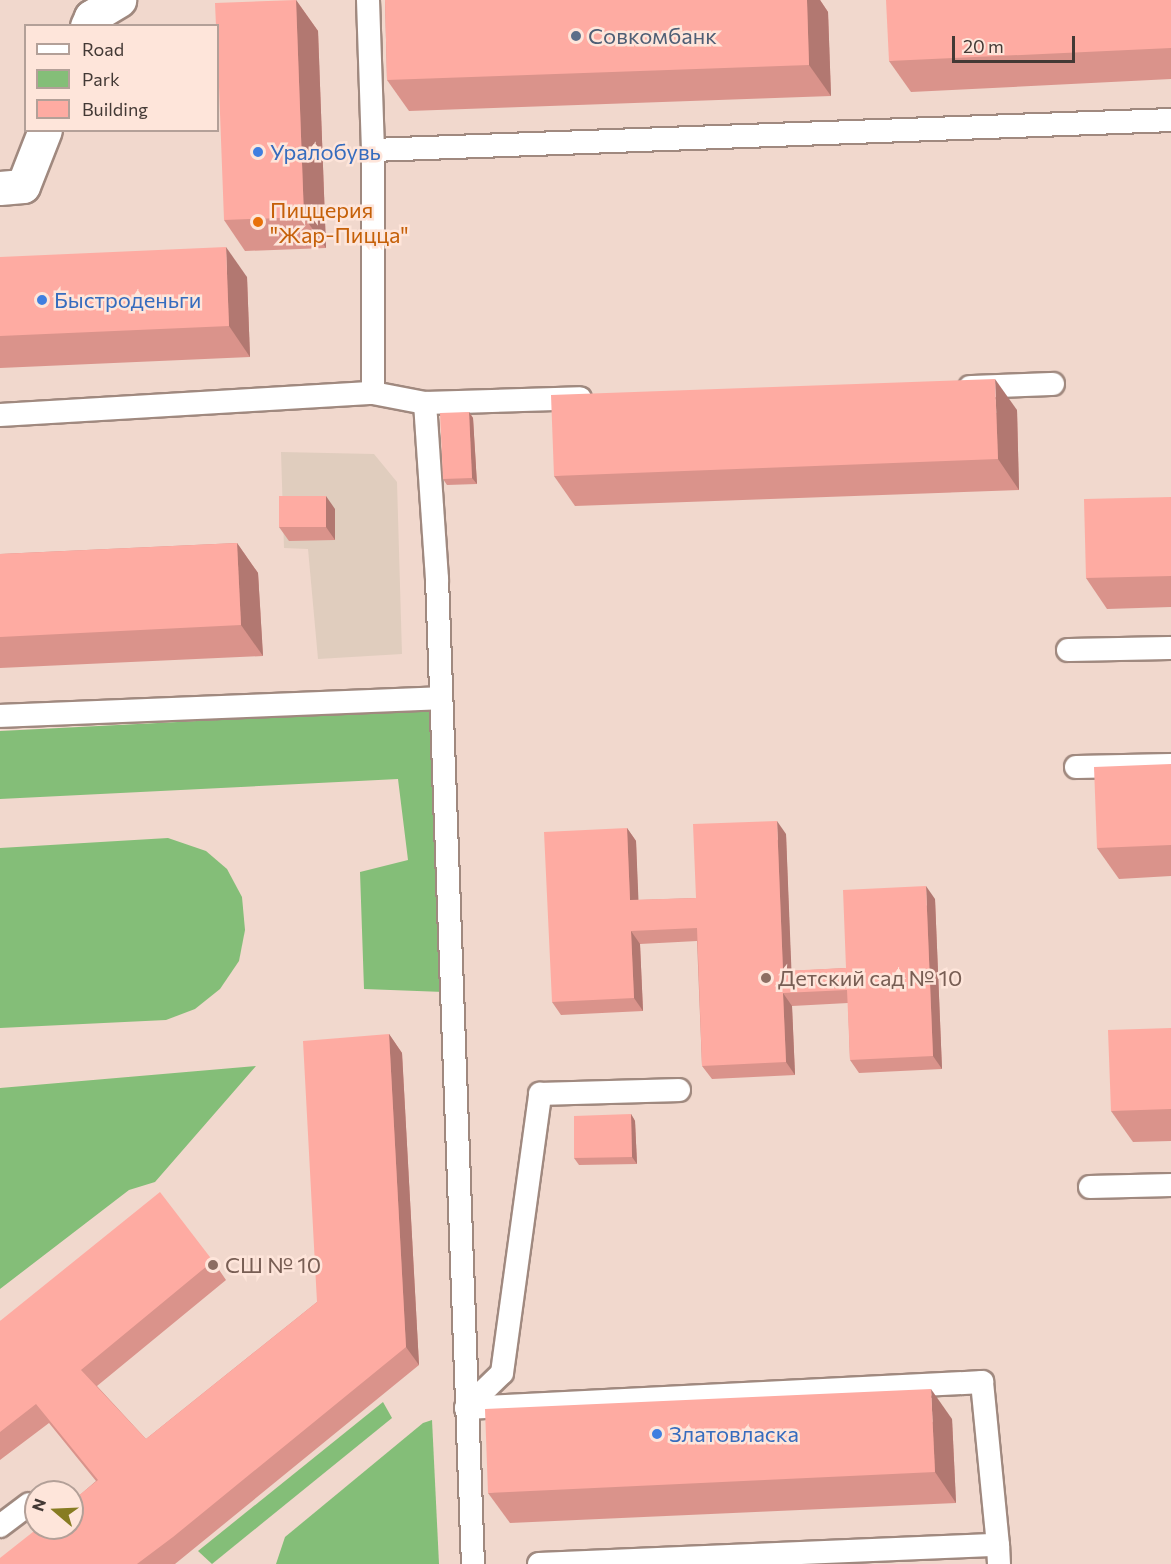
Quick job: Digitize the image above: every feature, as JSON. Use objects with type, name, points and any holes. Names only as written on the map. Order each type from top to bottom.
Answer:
[{"type":"main road","points":[[89,14],[119,0]]},
{"type":"main road","points":[[0,188],[23,186],[44,132]]},
{"type":"lane","points":[[368,0],[373,150],[373,393]]},
{"type":"lane","points":[[373,150],[1171,120]]},
{"type":"lane","points":[[946,387],[1053,384]]},
{"type":"lane","points":[[0,415],[373,393],[424,402],[602,397]]},
{"type":"lane","points":[[424,402],[441,698],[473,1564]]},
{"type":"lane","points":[[1068,650],[1171,648]]},
{"type":"lane","points":[[0,716],[441,698]]},
{"type":"lane","points":[[1076,767],[1171,765]]},
{"type":"lane","points":[[466,1408],[502,1373],[540,1094],[680,1090]]},
{"type":"lane","points":[[1090,1187],[1171,1185]]},
{"type":"lane","points":[[466,1408],[982,1382],[998,1555],[539,1564]]},
{"type":"lane","points":[[0,1526],[24,1508]]},
{"type":"shaded area","points":[[281,452],[374,454],[397,482],[402,654],[318,659],[308,549],[284,548]]},
{"type":"green space","points":[[434,709],[444,992],[364,989],[360,872],[408,860],[398,779],[0,799],[0,731]]},
{"type":"green space","points":[[168,838],[206,851],[227,869],[242,897],[245,930],[239,961],[220,989],[195,1009],[166,1020],[0,1028],[0,848]]},
{"type":"green space","points":[[256,1066],[155,1182],[129,1190],[0,1289],[0,1088]]},
{"type":"green space","points":[[383,1402],[392,1418],[212,1564],[198,1551]]},
{"type":"green space","points":[[432,1420],[439,1564],[276,1564],[285,1537],[423,1423]]},
{"type":"building","points":[[296,0],[304,217],[224,220],[219,24],[216,24],[215,3]]},
{"type":"building","points":[[385,0],[807,0],[809,65],[387,80]]},
{"type":"building","points":[[886,0],[1171,0],[1171,48],[889,61]]},
{"type":"building","points":[[226,247],[229,326],[0,336],[0,257]]},
{"type":"building","points":[[995,379],[998,459],[554,476],[551,395]]},
{"type":"building","points":[[469,412],[472,478],[443,479],[440,413]]},
{"type":"building","points":[[279,496],[326,496],[326,527],[279,527]]},
{"type":"building","points":[[1171,497],[1171,576],[1086,578],[1084,499]]},
{"type":"building","points":[[237,543],[241,625],[0,637],[0,554]]},
{"type":"building","points":[[1171,764],[1171,845],[1097,848],[1094,767]]},
{"type":"building","points":[[777,821],[783,971],[846,968],[843,890],[926,886],[933,1056],[850,1060],[847,990],[783,993],[786,1062],[702,1066],[697,928],[631,931],[634,998],[552,1002],[544,832],[627,828],[630,900],[696,898],[693,824]]},
{"type":"building","points":[[1171,1028],[1171,1109],[1111,1111],[1108,1030]]},
{"type":"building","points":[[389,1034],[406,1347],[137,1564],[0,1564],[0,1558],[24,1539],[84,1540],[84,1491],[98,1480],[36,1404],[0,1432],[0,1321],[160,1192],[213,1261],[81,1370],[146,1439],[317,1302],[303,1041]]},
{"type":"building","points":[[631,1114],[632,1157],[574,1158],[574,1116]]},
{"type":"building","points":[[931,1389],[935,1472],[488,1493],[485,1409]]},
{"type":"place","name":"Совкомбанк","points":[[576,36]]},
{"type":"place","name":"Уралобувь","points":[[258,152]]},
{"type":"place","name":"Пиццерия \"Жар-Пицца\"","points":[[258,222]]},
{"type":"place","name":"Быстроденьги","points":[[42,300]]},
{"type":"place","name":"Детский сад № 10","points":[[766,978]]},
{"type":"place","name":"СШ № 10","points":[[213,1265]]},
{"type":"place","name":"Златовласка","points":[[657,1434]]}]
